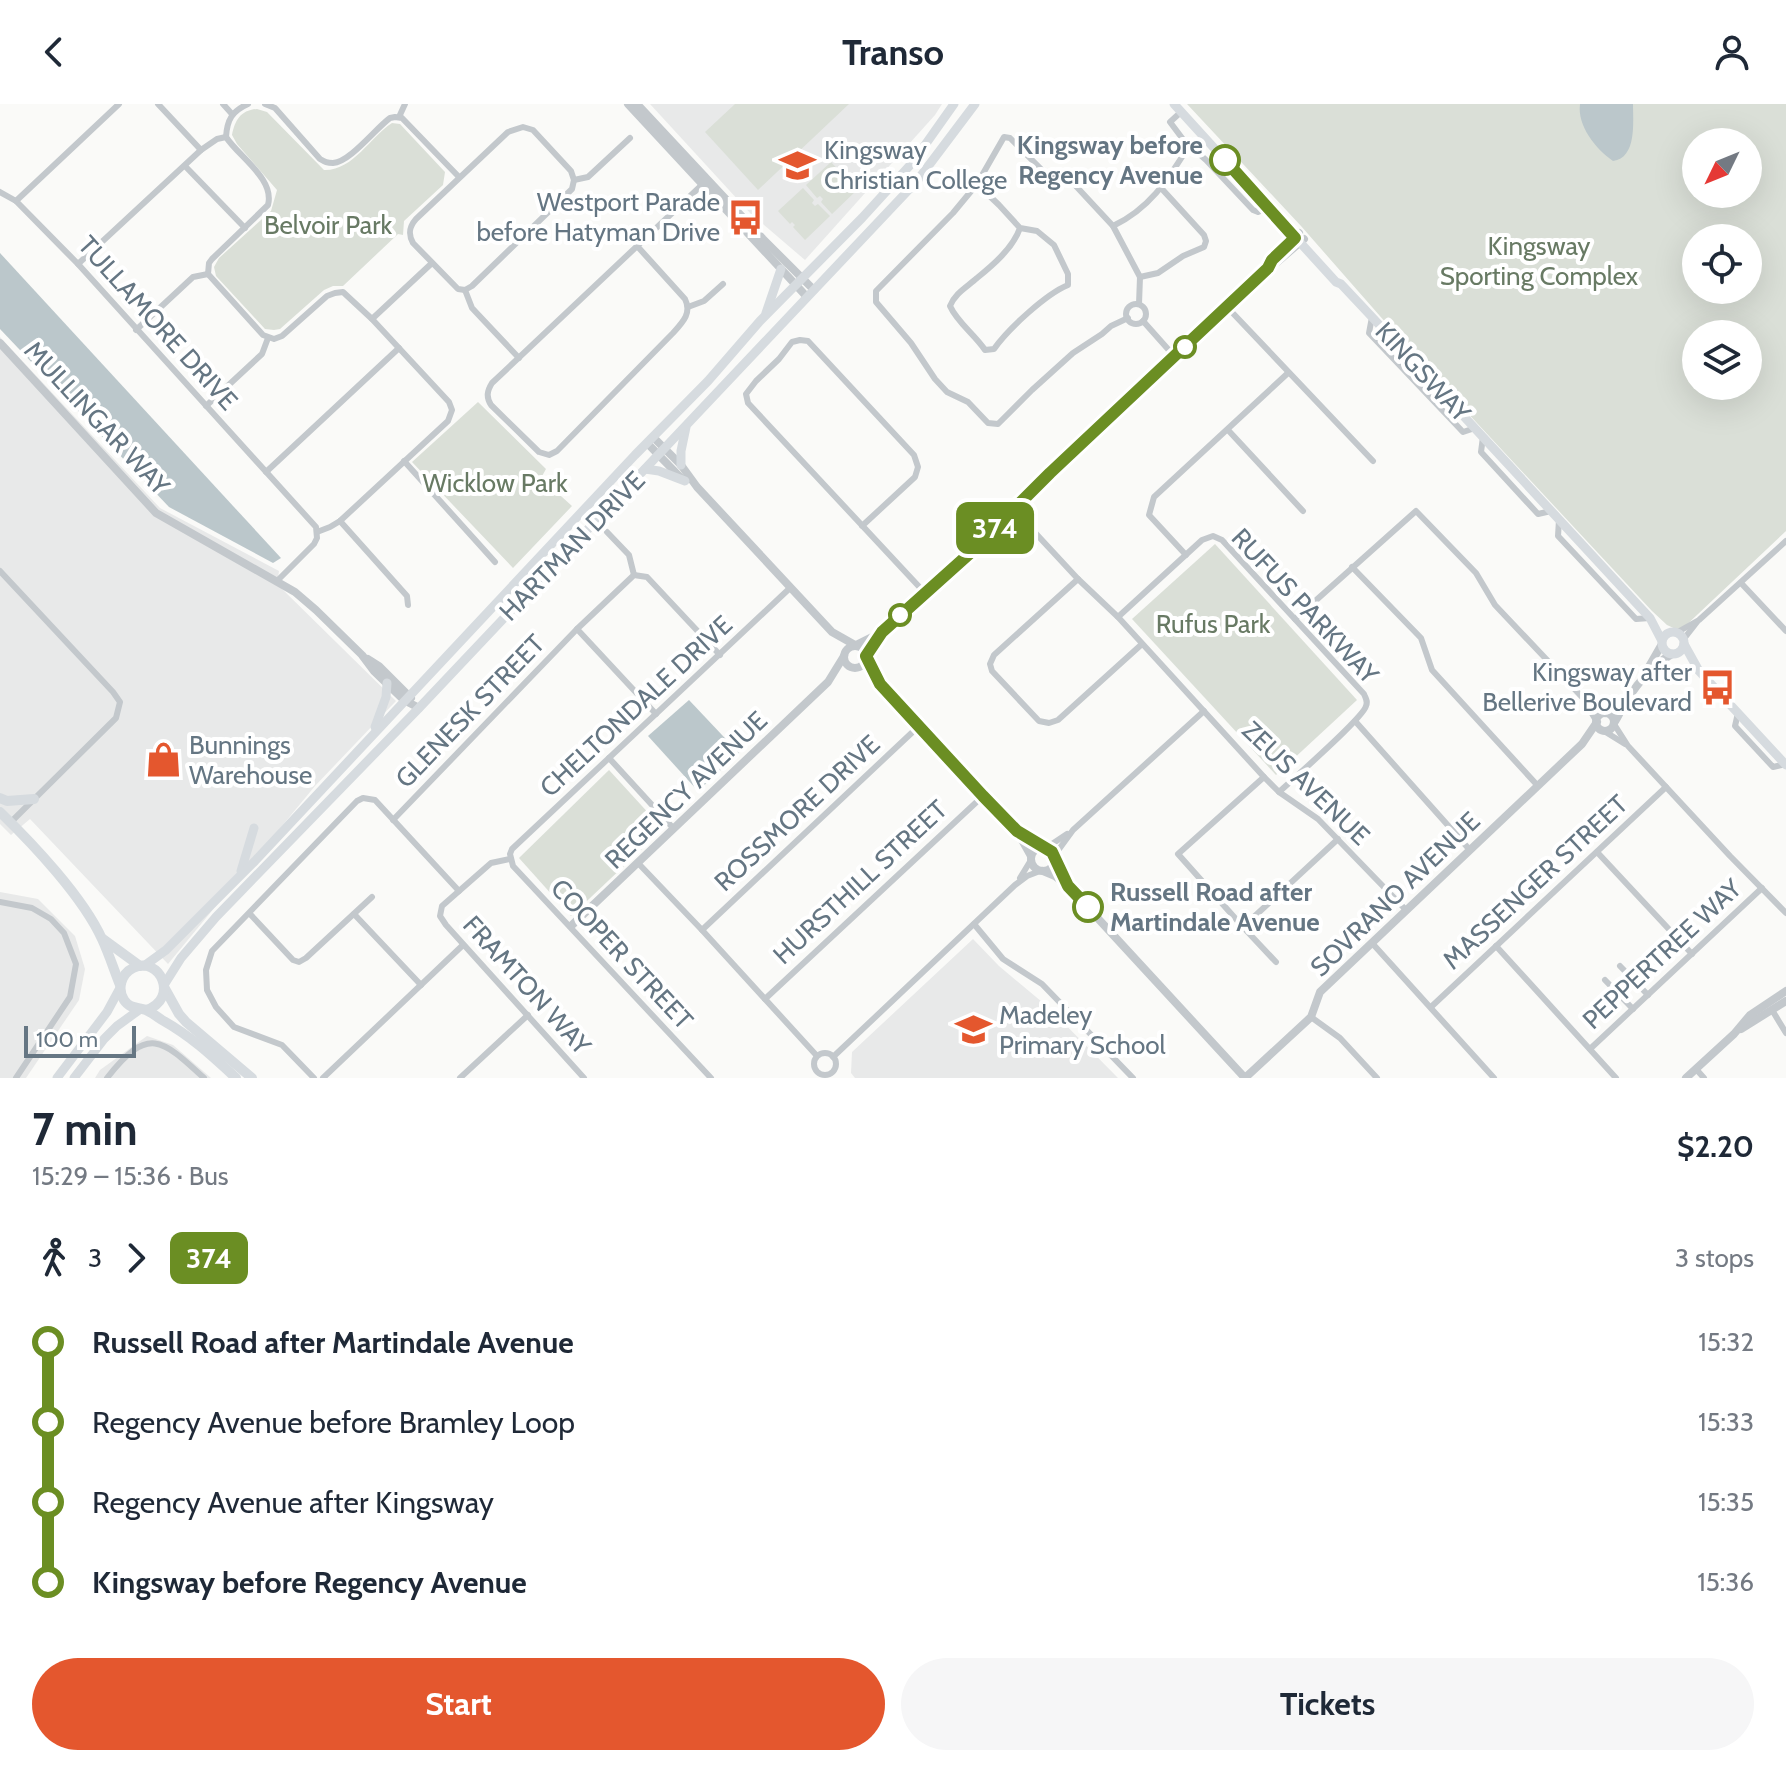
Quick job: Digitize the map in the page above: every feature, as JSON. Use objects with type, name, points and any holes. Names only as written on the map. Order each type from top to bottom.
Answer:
[{"type":"main road","name":"HARTMAN DRIVE","points":[[142,966],[166,950],[255,861],[406,697],[708,381],[765,316],[862,218],[913,162],[954,104]]},
{"type":"main road","name":"HARTMAN DRIVE","points":[[164,986],[181,958],[216,917],[419,708],[917,181],[975,104]]},
{"type":"main road","name":"KINGSWAY","points":[[1178,108],[1267,208],[1299,238]]},
{"type":"main road","name":"KINGSWAY","points":[[1261,199],[1272,205],[1336,282],[1372,317],[1650,619],[1679,638],[1699,671],[1786,764]]},
{"type":"main road","points":[[765,316],[781,269]]},
{"type":"main road","points":[[681,465],[686,427]]},
{"type":"main road","points":[[645,469],[685,481]]},
{"type":"main road","name":"KINGSWAY","points":[[1650,619],[1667,652],[1699,671]]},
{"type":"main road","points":[[1662,643],[1666,635],[1679,638],[1680,652],[1674,654]]},
{"type":"main road","points":[[372,734],[386,697],[387,683]]},
{"type":"main road","points":[[0,798],[7,801],[34,799]]},
{"type":"main road","points":[[0,812],[64,881],[102,938],[126,1002],[191,1037],[236,1078]]},
{"type":"main road","points":[[240,874],[254,828]]},
{"type":"main road","points":[[102,938],[142,966],[156,971],[186,1022],[252,1078]]},
{"type":"main road","points":[[57,1078],[107,1012],[127,972],[142,966]]},
{"type":"main road","points":[[74,1078],[117,1026],[159,1002],[164,986]]},
{"type":"street","points":[[16,201],[119,104]]},
{"type":"street","points":[[158,104],[201,150]]},
{"type":"street","points":[[223,104],[232,114]]},
{"type":"street","points":[[265,104],[276,106],[320,159],[330,164],[347,157],[390,118],[399,117],[406,120],[459,177]]},
{"type":"street","points":[[399,117],[405,104]]},
{"type":"street","points":[[628,104],[763,239],[811,293]]},
{"type":"street","points":[[637,104],[781,269],[799,281]]},
{"type":"street","points":[[242,105],[232,114],[226,137],[264,181],[269,191],[268,205],[212,259],[208,274],[268,338],[279,339],[323,299],[343,292],[449,402],[452,410],[448,421],[340,521],[317,532],[314,544],[277,581]]},
{"type":"street","points":[[1113,226],[1126,220],[1162,189],[1187,149],[1170,122],[1178,108]]},
{"type":"street","points":[[523,127],[533,130],[571,171],[574,180],[569,194],[465,290],[456,287],[413,243],[409,230],[416,219],[459,177],[508,132],[523,127]]},
{"type":"street","points":[[78,264],[201,150],[226,137]]},
{"type":"street","points":[[1128,318],[1073,353],[998,424],[988,423],[968,402],[947,392],[935,379],[911,343],[876,302],[876,291],[953,213],[977,184],[1004,137],[1010,138],[1045,173],[1060,176],[1074,184],[1113,226],[1140,277],[1139,304],[1146,311],[1143,321]]},
{"type":"street","points":[[574,180],[588,177],[630,138]]},
{"type":"street","points":[[1187,149],[1197,152],[1206,160],[1253,210],[1264,211],[1267,208]]},
{"type":"street","points":[[185,166],[245,228]]},
{"type":"street","points":[[638,247],[685,299],[687,316],[554,454],[539,452],[491,405],[487,393],[492,383],[705,182]]},
{"type":"street","points":[[977,184],[1020,228],[1037,231],[1054,245],[1068,274],[1068,285],[1049,296],[994,349],[985,350],[950,306],[953,297],[979,278],[1009,248],[1020,228]]},
{"type":"street","points":[[1140,277],[1158,273],[1183,256],[1204,247],[1206,241],[1162,189]]},
{"type":"street","name":"TULLAMORE DRIVE","points":[[0,192],[16,201],[78,264],[313,523],[317,532]]},
{"type":"street","points":[[855,668],[863,665],[882,632],[969,554],[1050,473],[1275,264],[1299,238]]},
{"type":"street","points":[[372,319],[432,263]]},
{"type":"street","points":[[136,330],[193,277],[208,274]]},
{"type":"street","points":[[688,307],[704,301],[723,284]]},
{"type":"street","points":[[465,290],[472,308],[519,358]]},
{"type":"street","points":[[1139,304],[1129,307],[1126,315],[1133,323],[1143,321]]},
{"type":"street","points":[[1227,307],[1373,461]]},
{"type":"street","points":[[1143,321],[1175,357]]},
{"type":"street","points":[[206,406],[262,354],[268,338]]},
{"type":"street","points":[[862,526],[915,477],[918,467],[914,455],[808,341],[792,342],[746,394],[748,403],[862,526],[925,593]]},
{"type":"street","name":"MULLINGAR WAY","points":[[0,343],[156,513],[295,592],[387,683],[419,708]]},
{"type":"street","points":[[266,472],[399,348]]},
{"type":"street","points":[[1186,555],[1149,515],[1154,497],[1288,373]]},
{"type":"street","points":[[1228,430],[1303,511]]},
{"type":"street","points":[[650,440],[685,481],[697,487]]},
{"type":"street","points":[[662,452],[681,465],[697,487],[832,632],[847,664],[880,684],[1017,831],[1045,848],[1054,858],[1068,886]]},
{"type":"street","points":[[404,461],[495,562]]},
{"type":"street","name":"ZEUS AVENUE","points":[[1014,510],[1118,617],[1264,777],[1279,792],[1318,819],[1406,910]]},
{"type":"street","points":[[1295,619],[1416,511],[1476,573],[1495,605],[1581,696],[1612,716],[1628,746],[1786,913]]},
{"type":"street","points":[[340,521],[407,596],[408,605]]},
{"type":"street","points":[[607,532],[629,555],[634,575],[647,577],[720,655]]},
{"type":"street","name":"RUFUS PARKWAY","points":[[1118,617],[1205,538],[1213,536],[1295,619],[1364,694],[1366,708],[1279,792]]},
{"type":"street","points":[[1679,638],[1786,541]]},
{"type":"street","points":[[1352,567],[1421,638],[1432,670],[1538,786]]},
{"type":"street","points":[[0,571],[120,702],[116,718],[11,822]]},
{"type":"street","name":"GLENESK STREET","points":[[393,820],[577,629],[634,575]]},
{"type":"street","points":[[1078,579],[994,655],[990,664],[992,671],[1039,721],[1049,723],[1058,720],[1142,644]]},
{"type":"street","points":[[1741,583],[1786,631]]},
{"type":"street","name":"CHELTONDALE DRIVE","points":[[510,856],[512,849],[790,588]]},
{"type":"street","points":[[577,629],[656,714]]},
{"type":"street","points":[[832,632],[863,649],[880,684]]},
{"type":"street","points":[[844,655],[848,648],[882,632]]},
{"type":"street","points":[[1604,731],[1610,730],[1662,643]]},
{"type":"street","points":[[1643,678],[1661,661],[1674,654]]},
{"type":"street","name":"MULLINGAR WAY","points":[[362,655],[379,666],[406,697]]},
{"type":"street","name":"REGENCY AVENUE","points":[[571,926],[828,682],[844,655]]},
{"type":"street","name":"REGENCY AVENUE","points":[[828,682],[855,668]]},
{"type":"street","points":[[1581,696],[1598,727],[1628,746]]},
{"type":"street","points":[[1597,722],[1598,717],[1625,702]]},
{"type":"street","points":[[1015,885],[1035,850],[1045,848],[1073,830],[1204,711]]},
{"type":"street","points":[[1355,721],[1469,849]]},
{"type":"street","name":"SOVRANO AVENUE","points":[[1245,1078],[1311,1017],[1320,992],[1582,744],[1597,722]]},
{"type":"street","name":"ROSSMORE DRIVE","points":[[702,930],[919,726]]},
{"type":"street","name":"SOVRANO AVENUE","points":[[1582,744],[1604,731]]},
{"type":"street","points":[[609,758],[674,829]]},
{"type":"street","points":[[1264,777],[1178,854],[1276,962]]},
{"type":"street","name":"MASSENGER STREET","points":[[1431,1007],[1666,787]]},
{"type":"street","name":"HURSTHILL STREET","points":[[765,999],[983,796]]},
{"type":"street","points":[[314,1078],[282,1045],[234,1027],[216,1007],[207,990],[206,970],[212,951],[363,798],[375,800],[459,891]]},
{"type":"street","points":[[833,1057],[1015,885],[1027,876],[1052,866],[1073,830]]},
{"type":"street","points":[[1017,831],[1034,867],[1068,886],[1245,1078]]},
{"type":"street","points":[[1243,927],[1338,839]]},
{"type":"street","points":[[1597,852],[1692,954]]},
{"type":"street","name":"FRAMTON WAY","points":[[510,856],[491,863],[442,906],[440,916],[584,1078]]},
{"type":"street","name":"COOPER STREET","points":[[510,856],[513,866],[711,1078]]},
{"type":"street","points":[[638,863],[817,1056]]},
{"type":"street","name":"PEPPERTREE WAY","points":[[1590,1049],[1762,888]]},
{"type":"street","points":[[250,914],[293,960],[299,962],[372,897]]},
{"type":"street","points":[[0,902],[32,908],[51,919],[64,933],[76,964],[70,997],[16,1078]]},
{"type":"street","points":[[354,914],[421,985]]},
{"type":"street","points":[[974,924],[1003,959],[1042,984],[1133,1078]]},
{"type":"street","points":[[1372,943],[1494,1078]]},
{"type":"street","points":[[323,1078],[463,945]]},
{"type":"street","points":[[1496,946],[1616,1078]]},
{"type":"street","points":[[1620,966],[1648,995]]},
{"type":"street","points":[[1605,980],[1633,1009]]},
{"type":"street","points":[[1686,1078],[1750,1015],[1786,991]]},
{"type":"street","points":[[1734,1034],[1786,1001]]},
{"type":"street","points":[[1772,1010],[1786,1033]]},
{"type":"street","points":[[460,1078],[528,1015]]},
{"type":"street","points":[[1311,1017],[1340,1038],[1377,1078]]},
{"type":"street","points":[[107,1078],[125,1056],[153,1043],[169,1048],[204,1078]]},
{"type":"street","points":[[824,1053],[833,1057],[836,1064],[834,1076],[817,1072],[814,1065],[817,1056],[824,1053]]},
{"type":"street","points":[[1696,1069],[1704,1078]]},
{"type":"street","points":[[811,1078],[817,1072]]},
{"type":"shaded area","name":"Kingsway Christian College","points":[[650,104],[942,104],[805,260],[751,214]]},
{"type":"shaded area","points":[[1580,104],[1633,104],[1632,138],[1621,158],[1613,161],[1594,143],[1585,129]]},
{"type":"shaded area","points":[[0,253],[281,558],[273,563],[169,507],[0,329]]},
{"type":"shaded area","points":[[0,337],[160,508],[279,571],[277,584],[396,701],[315,786],[168,964],[30,819],[11,835],[0,824]]},
{"type":"shaded area","points":[[689,700],[739,753],[698,791],[648,736]]},
{"type":"shaded area","points":[[0,892],[38,899],[75,936],[85,969],[79,1000],[26,1078],[0,1078]]},
{"type":"shaded area","name":"Madeley Primary School","points":[[973,939],[999,966],[1048,1007],[1118,1078],[855,1078],[851,1073],[852,1052]]},
{"type":"shaded area","points":[[147,1036],[173,1045],[211,1078],[95,1078],[100,1070]]},
{"type":"green space","points":[[735,104],[849,104],[758,190],[705,132]]},
{"type":"green space","name":"Kingsway Sporting Complex","points":[[1187,104],[1786,104],[1786,531],[1680,631],[1667,625],[1652,611],[1422,364],[1301,226]]},
{"type":"green space","name":"Belvoir Park","points":[[257,109],[267,112],[324,170],[344,165],[392,123],[400,124],[445,172],[443,185],[404,221],[403,235],[398,234],[343,286],[324,290],[280,329],[274,330],[265,329],[216,276],[214,267],[219,258],[271,211],[277,190],[232,135],[240,117],[247,111]]},
{"type":"green space","points":[[831,162],[842,174],[843,180],[846,178],[857,190],[832,214],[821,202],[823,199],[820,196],[817,198],[806,185]]},
{"type":"green space","points":[[803,188],[814,200],[812,203],[815,206],[818,204],[830,216],[805,240],[793,227],[795,225],[790,224],[778,211]]},
{"type":"green space","name":"Wicklow Park","points":[[478,402],[546,469],[541,478],[572,506],[513,568],[412,462]]},
{"type":"green space","name":"Rufus Park","points":[[1215,544],[1357,700],[1276,775],[1132,619]]},
{"type":"green space","points":[[609,770],[663,829],[571,916],[519,858]]},
{"type":"bus line","name":"374","points":[[1088,907],[1068,886],[1052,852],[1017,831],[983,796],[880,684],[866,656],[882,632],[969,554],[1050,473],[1268,268],[1295,238],[1225,160]]},
{"type":"place","name":"Kingsway before Regency Avenue","points":[[1225,160]]},
{"type":"place","name":"Kingsway Christian College","points":[[798,165]]},
{"type":"place","name":"Westport Parade before Hatyman Drive","points":[[746,217]]},
{"type":"place","name":"Kingsway after Bellerive Boulevard","points":[[1718,687]]},
{"type":"place","name":"Bunnings Warehouse","points":[[163,760]]},
{"type":"place","name":"Russell Road after Martindale Avenue","points":[[1088,907]]},
{"type":"place","name":"Madeley Primary School","points":[[973,1030]]}]
